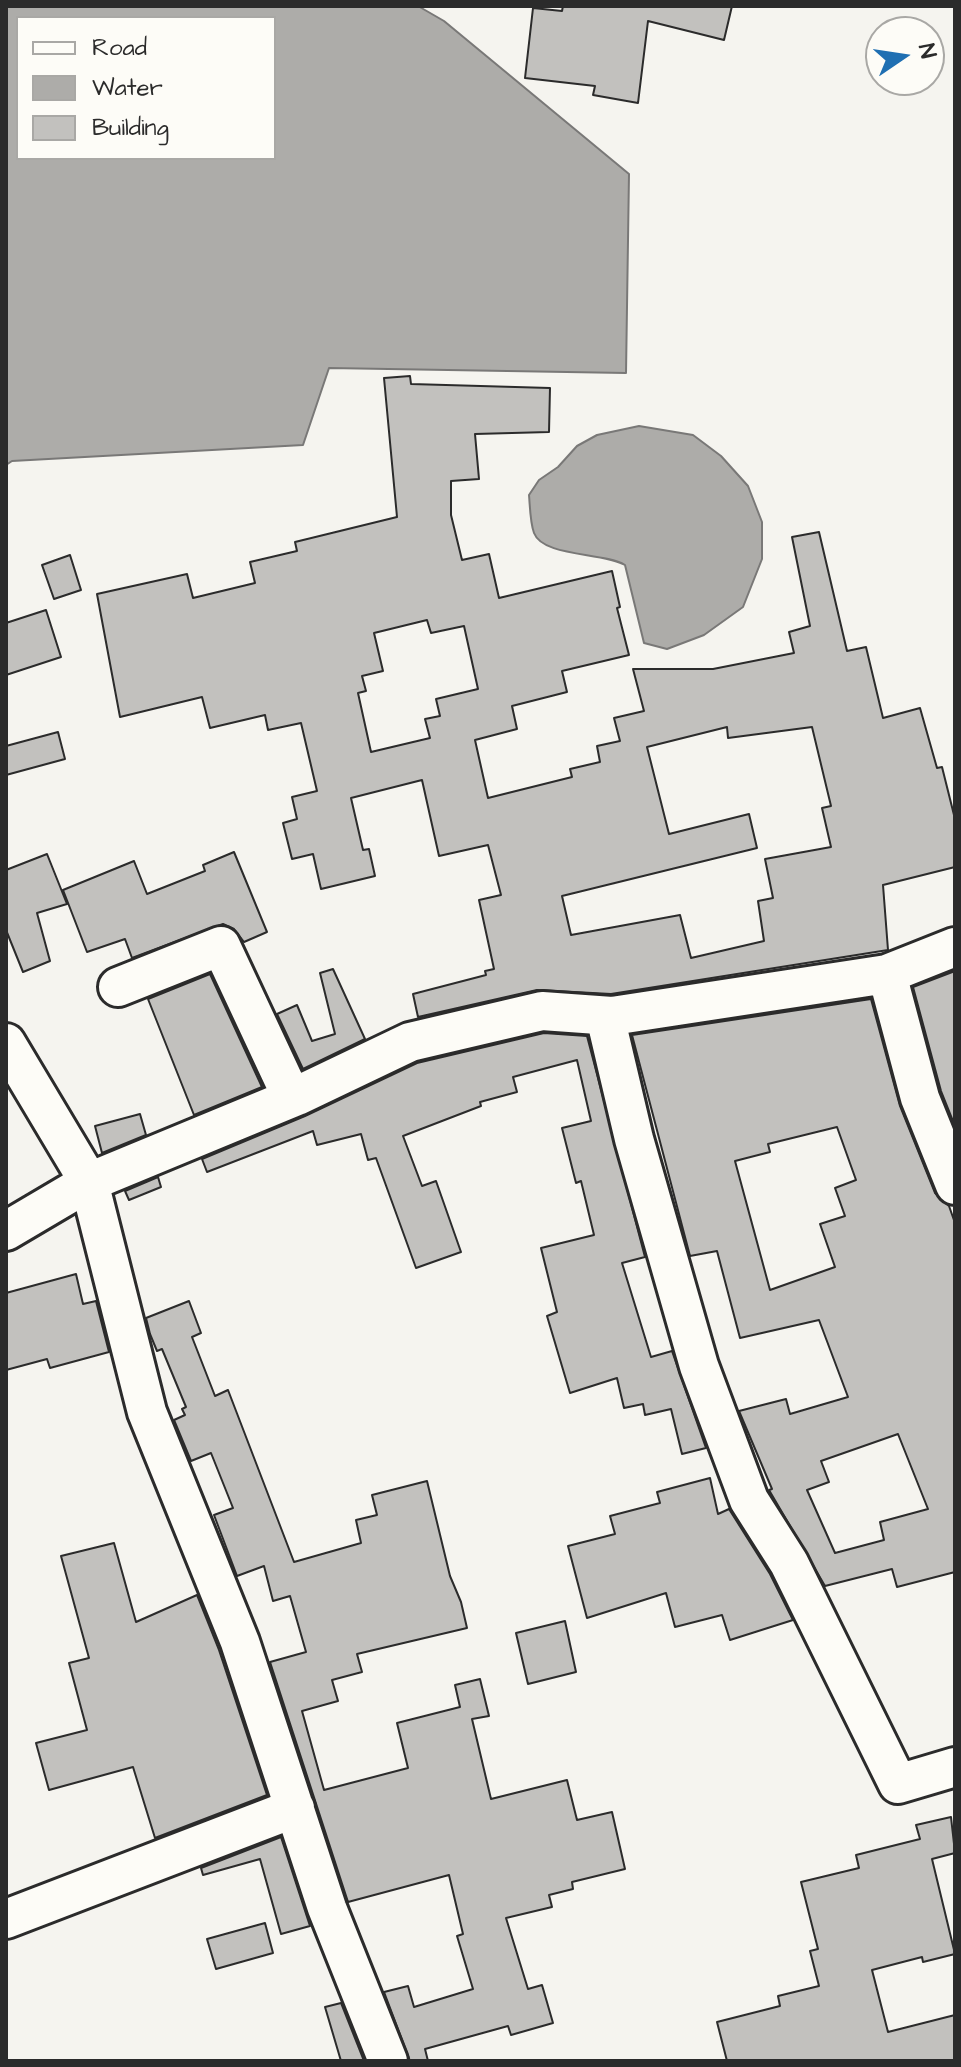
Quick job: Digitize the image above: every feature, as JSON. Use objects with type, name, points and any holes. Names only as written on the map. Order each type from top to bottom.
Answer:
[{"type":"street","points":[[118,987],[221,946],[292,1098]]},
{"type":"street","points":[[6,1231],[89,1182],[292,1098],[410,1042],[542,1011],[605,1016],[887,974],[955,947]]},
{"type":"street","points":[[887,974],[920,1098],[955,1185]]},
{"type":"street","points":[[605,1016],[634,1139],[699,1366],[749,1500],[789,1563],[898,1784],[955,1767]]},
{"type":"street","points":[[6,1043],[89,1182],[147,1412],[240,1642],[327,1908],[388,2061]]},
{"type":"street","points":[[6,1919],[295,1808]]},
{"type":"water","points":[[6,6],[418,6],[444,21],[629,174],[626,373],[329,368],[303,445],[12,461],[6,465]]},
{"type":"water","points":[[639,426],[693,435],[721,456],[748,486],[762,522],[762,559],[743,607],[704,635],[667,649],[644,643],[625,565],[549,546],[534,533],[531,519],[529,495],[539,480],[558,467],[577,446],[597,435]]},
{"type":"building","points":[[563,6],[732,6],[724,40],[648,21],[638,103],[593,95],[595,86],[525,78],[533,8],[562,11]]},
{"type":"building","points":[[410,376],[411,384],[550,388],[549,432],[475,434],[479,479],[451,481],[451,515],[462,560],[489,554],[499,598],[612,571],[620,607],[617,608],[629,655],[562,671],[567,692],[512,706],[517,729],[475,740],[488,798],[572,777],[570,769],[600,762],[597,746],[620,741],[614,718],[644,711],[633,669],[713,669],[794,653],[789,632],[810,626],[792,537],[819,532],[847,651],[866,647],[883,718],[920,708],[937,768],[942,767],[955,819],[955,867],[883,885],[888,950],[611,994],[537,990],[418,1017],[413,994],[486,975],[485,971],[494,969],[479,900],[501,895],[488,845],[439,856],[422,780],[351,798],[363,850],[369,849],[375,876],[321,889],[313,854],[292,859],[283,823],[297,819],[292,797],[317,791],[301,723],[268,730],[265,715],[210,728],[202,697],[120,717],[97,594],[187,574],[193,598],[255,583],[250,562],[297,551],[295,542],[397,517],[384,378]],"holes":[[[427,620],[431,633],[464,626],[478,689],[436,699],[440,716],[425,719],[430,738],[371,752],[358,693],[366,691],[362,676],[383,671],[374,633]],[[727,727],[728,738],[812,727],[831,806],[822,808],[831,847],[765,859],[773,898],[758,901],[764,941],[691,958],[680,915],[571,935],[562,896],[757,848],[749,814],[669,834],[647,747]]]},
{"type":"building","points":[[70,555],[81,590],[54,599],[42,565]]},
{"type":"building","points":[[46,610],[61,657],[6,675],[6,623]]},
{"type":"building","points":[[58,732],[65,759],[6,775],[6,746]]},
{"type":"building","points":[[234,852],[267,932],[244,942],[234,929],[223,924],[132,958],[125,939],[87,952],[63,890],[134,861],[147,894],[205,871],[203,865]]},
{"type":"building","points":[[47,854],[67,904],[37,913],[50,961],[23,972],[6,930],[6,870]]},
{"type":"building","points":[[333,969],[365,1039],[303,1069],[277,1014],[297,1005],[312,1041],[335,1034],[320,973]]},
{"type":"building","points":[[955,971],[955,1126],[941,1091],[913,987]]},
{"type":"building","points":[[210,974],[262,1087],[194,1115],[148,999]]},
{"type":"building","points":[[871,999],[900,1106],[935,1193],[949,1206],[955,1223],[955,1572],[897,1587],[892,1569],[825,1586],[769,1490],[772,1489],[739,1411],[786,1399],[790,1414],[848,1397],[819,1320],[740,1338],[717,1251],[690,1256],[632,1035]],"holes":[[[837,1127],[856,1180],[835,1188],[845,1216],[820,1224],[835,1267],[770,1290],[735,1161],[770,1152],[768,1144]],[[898,1434],[928,1509],[880,1522],[884,1540],[835,1553],[807,1490],[829,1482],[821,1461]]]},
{"type":"building","points":[[544,1033],[587,1036],[645,1257],[622,1263],[651,1357],[672,1351],[706,1448],[682,1454],[671,1409],[645,1415],[643,1404],[624,1408],[617,1378],[570,1393],[547,1316],[557,1312],[541,1248],[594,1235],[581,1181],[576,1183],[562,1128],[591,1121],[577,1060],[513,1077],[517,1092],[480,1102],[481,1106],[403,1136],[422,1186],[436,1181],[461,1252],[416,1268],[376,1158],[368,1160],[361,1134],[317,1145],[313,1131],[207,1172],[202,1159],[305,1116],[417,1063]]},
{"type":"building","points":[[140,1114],[146,1135],[102,1153],[95,1126]]},
{"type":"building","points":[[158,1177],[161,1187],[129,1200],[125,1191]]},
{"type":"building","points":[[76,1274],[83,1304],[96,1301],[109,1352],[50,1368],[47,1359],[6,1370],[6,1293]]},
{"type":"building","points":[[189,1301],[201,1333],[192,1337],[215,1396],[228,1390],[294,1562],[361,1543],[356,1520],[377,1515],[372,1495],[427,1481],[450,1576],[461,1602],[467,1628],[357,1654],[362,1672],[332,1680],[338,1701],[302,1711],[324,1790],[408,1768],[397,1723],[460,1707],[455,1685],[480,1679],[489,1716],[472,1719],[491,1799],[567,1780],[577,1820],[612,1812],[625,1869],[572,1882],[573,1889],[549,1895],[552,1907],[506,1918],[528,1989],[542,1985],[553,2023],[511,2035],[508,2026],[425,2049],[428,2061],[410,2061],[384,1992],[408,1986],[414,2007],[473,1989],[457,1936],[463,1934],[449,1875],[348,1902],[270,1662],[306,1652],[290,1596],[273,1601],[264,1566],[237,1576],[214,1515],[233,1508],[211,1453],[191,1461],[174,1420],[185,1415],[182,1409],[186,1407],[162,1349],[157,1351],[150,1334],[146,1318]]},
{"type":"building","points":[[710,1478],[718,1514],[729,1509],[770,1574],[793,1620],[730,1640],[722,1615],[675,1627],[666,1593],[587,1618],[568,1546],[615,1534],[610,1516],[660,1503],[657,1492]]},
{"type":"building","points":[[114,1543],[136,1622],[197,1595],[219,1650],[267,1795],[155,1838],[133,1767],[49,1790],[36,1743],[87,1730],[69,1663],[89,1658],[61,1556]]},
{"type":"building","points":[[565,1621],[576,1672],[528,1684],[516,1633]]},
{"type":"building","points":[[951,1817],[955,1853],[932,1859],[955,1954],[923,1962],[922,1957],[872,1970],[888,2032],[955,2015],[955,2061],[727,2061],[717,2022],[780,2006],[778,1996],[819,1986],[810,1951],[818,1949],[801,1882],[859,1868],[856,1855],[920,1839],[916,1825]]},
{"type":"building","points":[[281,1837],[310,1926],[281,1934],[260,1859],[203,1875],[201,1868]]},
{"type":"building","points":[[265,1923],[273,1953],[216,1969],[207,1939]]},
{"type":"building","points":[[341,2003],[364,2061],[341,2061],[325,2007]]}]
